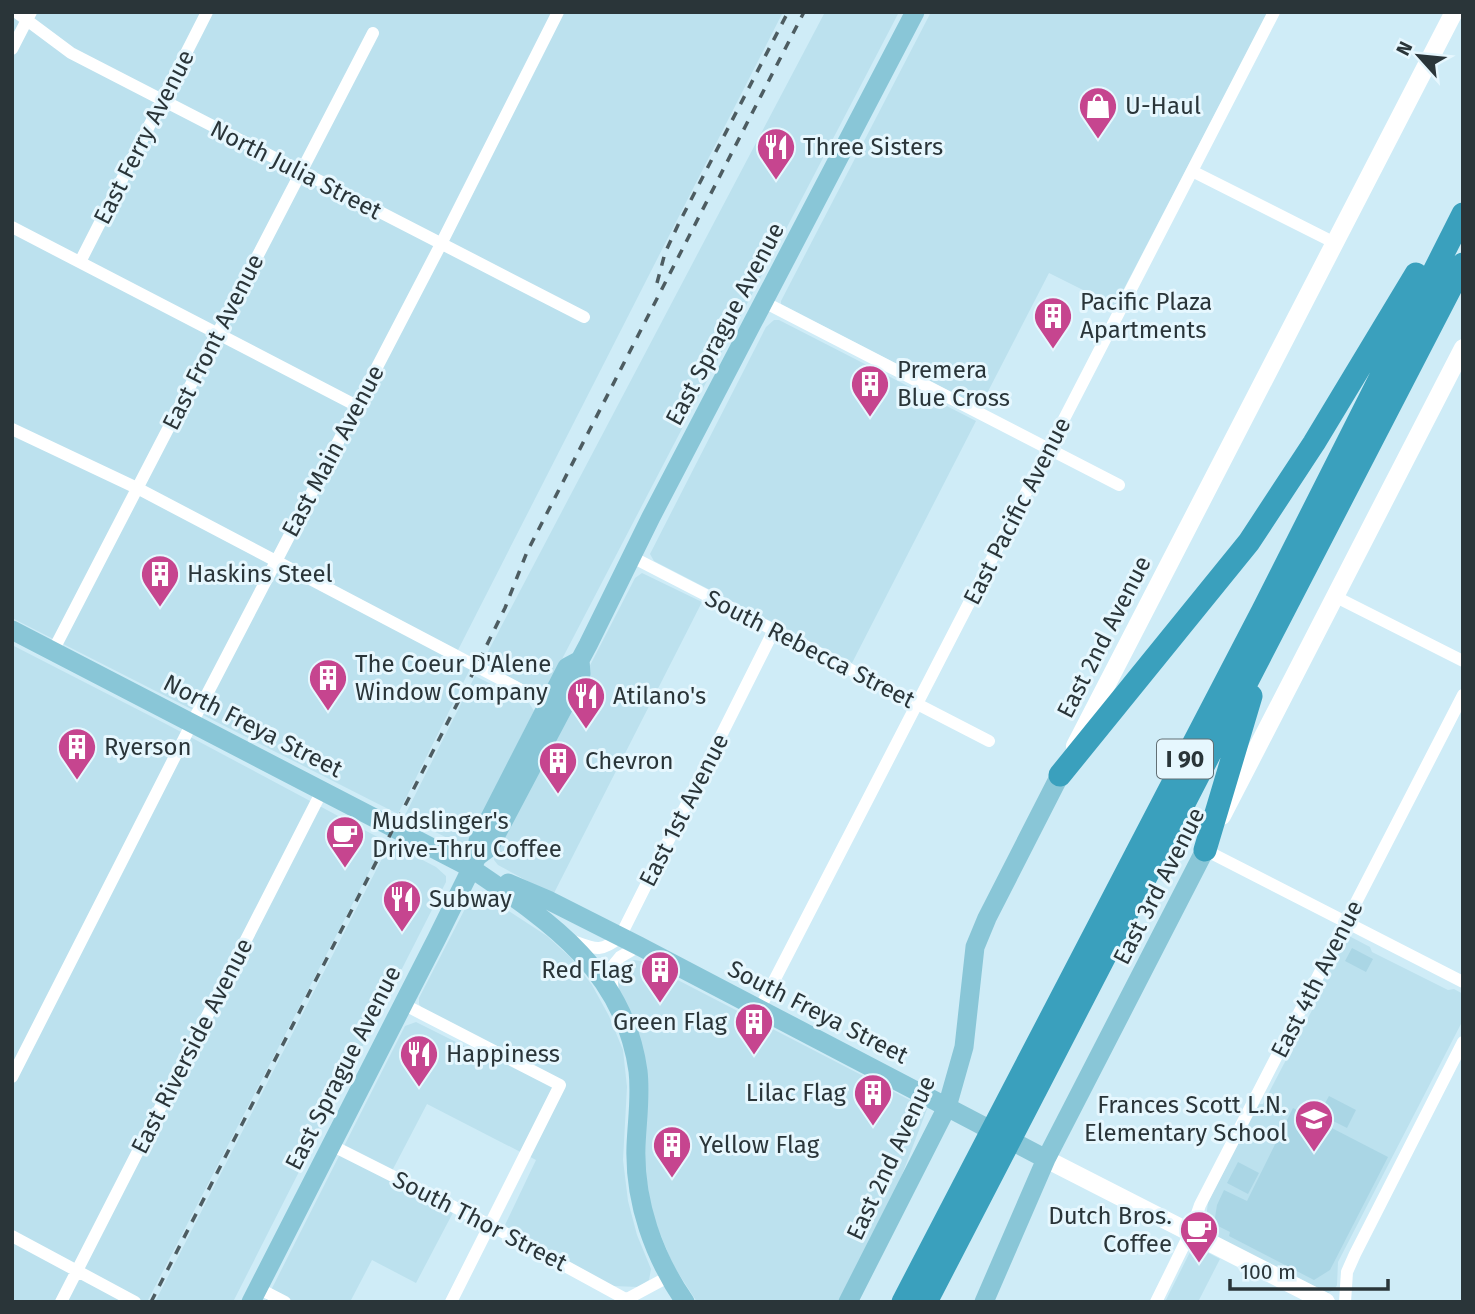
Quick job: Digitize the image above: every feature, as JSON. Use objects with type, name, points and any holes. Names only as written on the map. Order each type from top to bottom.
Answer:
[{"type":"highway","points":[[1060,775],[1249,542],[1314,443],[1463,197]]},
{"type":"highway","name":"I 90","points":[[903,1302],[1263,610],[1463,214]]},
{"type":"highway","name":"I 90","points":[[926,1302],[1463,264]]},
{"type":"highway","points":[[1205,850],[1267,640]]},
{"type":"main road","name":"East Sprague Avenue","points":[[474,862],[489,848],[581,674],[580,660],[915,12]]},
{"type":"main road","name":"North Freya Street","points":[[12,631],[323,789],[474,862]]},
{"type":"main road","name":"East Sprague Avenue","points":[[255,1295],[474,862],[478,841],[548,704],[568,667],[580,660]]},
{"type":"main road","name":"East 2nd Avenue","points":[[848,1302],[947,1107],[964,1047],[975,947],[1060,775]]},
{"type":"main road","name":"East 3rd Avenue","points":[[984,1302],[1046,1158],[1205,850]]},
{"type":"main road","name":"South Freya Street","points":[[474,862],[1046,1158]]},
{"type":"main road","points":[[474,862],[566,938],[592,965],[613,995],[626,1025],[638,1072],[636,1149],[640,1198],[657,1252],[668,1277],[685,1302]]},
{"type":"street","name":"North Julia Street","points":[[16,12],[29,17],[71,53],[584,317]]},
{"type":"street","name":"East Ferry Avenue","points":[[80,262],[207,12]]},
{"type":"street","name":"East Main Avenue","points":[[12,1077],[558,12]]},
{"type":"street","name":"East Pacific Avenue","points":[[760,1010],[1274,12]]},
{"type":"street","name":"East 2nd Avenue","points":[[1060,775],[1454,12]]},
{"type":"street","points":[[12,49],[29,17]]},
{"type":"street","name":"East Front Avenue","points":[[53,651],[373,33]]},
{"type":"street","points":[[1192,171],[1335,243]]},
{"type":"street","points":[[12,228],[357,406]]},
{"type":"street","points":[[764,302],[1119,485]]},
{"type":"street","name":"East 3rd Avenue","points":[[1205,850],[1463,348]]},
{"type":"street","points":[[12,429],[139,489],[548,704]]},
{"type":"street","name":"South Rebecca Street","points":[[632,557],[989,741]]},
{"type":"street","points":[[1336,597],[1463,661]]},
{"type":"street","name":"East 1st Avenue","points":[[620,937],[774,631]]},
{"type":"street","name":"East 4th Avenue","points":[[1156,1302],[1191,1231],[1200,1205],[1463,695]]},
{"type":"street","name":"East Riverside Avenue","points":[[61,1302],[323,789]]},
{"type":"street","points":[[1205,850],[1463,982]]},
{"type":"street","points":[[566,938],[596,950],[610,945],[620,937]]},
{"type":"street","points":[[613,995],[611,968],[620,957],[639,946]]},
{"type":"street","points":[[403,1004],[560,1085],[451,1302]]},
{"type":"street","points":[[1345,1302],[1347,1272],[1463,1042]]},
{"type":"street","name":"South Thor Street","points":[[331,1144],[629,1300],[668,1277]]},
{"type":"street","name":"South Freya Street","points":[[1046,1158],[1326,1302]]},
{"type":"street","points":[[12,1236],[135,1302]]},
{"type":"street","points":[[255,1295],[285,1302]]},
{"type":"shaded area","points":[[12,12],[783,12],[458,650],[475,659],[398,814],[12,618]]},
{"type":"shaded area","points":[[825,12],[899,12],[548,686],[541,692],[536,691],[482,663]]},
{"type":"shaded area","points":[[931,12],[1268,12],[1115,306],[1049,273],[980,407],[781,304]]},
{"type":"shaded area","points":[[774,320],[779,320],[976,421],[852,663],[654,561],[650,554],[766,327]]},
{"type":"shaded area","points":[[642,573],[702,602],[553,895],[498,865],[494,860],[495,850],[635,578]]},
{"type":"shaded area","points":[[12,645],[385,841],[147,1302],[12,1302]]},
{"type":"shaded area","points":[[475,676],[529,703],[534,711],[469,840],[460,844],[404,817]]},
{"type":"shaded area","points":[[390,843],[436,867],[446,876],[446,882],[233,1302],[155,1302]]},
{"type":"shaded area","points":[[479,895],[486,896],[547,936],[571,958],[592,985],[609,1016],[623,1050],[627,1087],[623,1160],[628,1201],[637,1235],[651,1269],[649,1280],[638,1287],[613,1286],[504,1227],[536,1160],[427,1104],[392,1171],[457,1205],[416,1283],[372,1260],[350,1302],[265,1302],[405,1026],[416,1022],[480,1054],[486,1042],[423,1010],[419,1004],[419,998],[469,901]]},
{"type":"shaded area","name":"Frances Scott L.N. Elementary School","points":[[1349,936],[1370,947],[1372,952],[1448,990],[1454,989],[1463,994],[1463,1020],[1338,1262],[1337,1285],[1328,1293],[1208,1233],[1205,1227],[1208,1202],[1321,993],[1320,985],[1344,938]]},
{"type":"shaded area","points":[[1352,948],[1373,959],[1366,972],[1345,961]]},
{"type":"shaded area","points":[[634,960],[641,961],[927,1109],[892,1201],[838,1302],[697,1302],[673,1265],[652,1214],[616,985],[616,974],[621,967]]},
{"type":"shaded area","points":[[1329,1096],[1356,1110],[1347,1128],[1319,1114]]},
{"type":"shaded area","points":[[1293,1108],[1388,1157],[1330,1270],[1314,1280],[1229,1236],[1230,1232],[1214,1224],[1217,1205],[1224,1190],[1247,1201]]},
{"type":"shaded area","points":[[1238,1162],[1259,1173],[1248,1194],[1227,1183]]},
{"type":"shaded area","points":[[1195,1248],[1220,1259],[1198,1302],[1165,1302],[1191,1250]]},
{"type":"railway","points":[[657,283],[665,253],[678,225],[788,12]]},
{"type":"railway","points":[[151,1302],[476,667],[505,608],[527,552],[804,12]]},
{"type":"place","name":"U-Haul","points":[[1098,140]]},
{"type":"place","name":"Three Sisters","points":[[776,181]]},
{"type":"place","name":"Pacific Plaza Apartments","points":[[1053,350]]},
{"type":"place","name":"Premera Blue Cross","points":[[870,418]]},
{"type":"place","name":"Haskins Steel","points":[[160,608]]},
{"type":"place","name":"The Coeur D'Alene Window Company","points":[[328,712]]},
{"type":"place","name":"Atilano's","points":[[586,730]]},
{"type":"place","name":"Ryerson","points":[[77,781]]},
{"type":"place","name":"Chevron","points":[[558,795]]},
{"type":"place","name":"Mudslinger's Drive-Thru Coffee","points":[[345,869]]},
{"type":"place","name":"Subway","points":[[402,933]]},
{"type":"place","name":"Red Flag","points":[[660,1004]]},
{"type":"place","name":"Green Flag","points":[[754,1056]]},
{"type":"place","name":"Happiness","points":[[419,1088]]},
{"type":"place","name":"Lilac Flag","points":[[873,1127]]},
{"type":"place","name":"Frances Scott L.N. Elementary School","points":[[1314,1153]]},
{"type":"place","name":"Yellow Flag","points":[[672,1179]]},
{"type":"place","name":"Dutch Bros. Coffee","points":[[1199,1264]]}]
